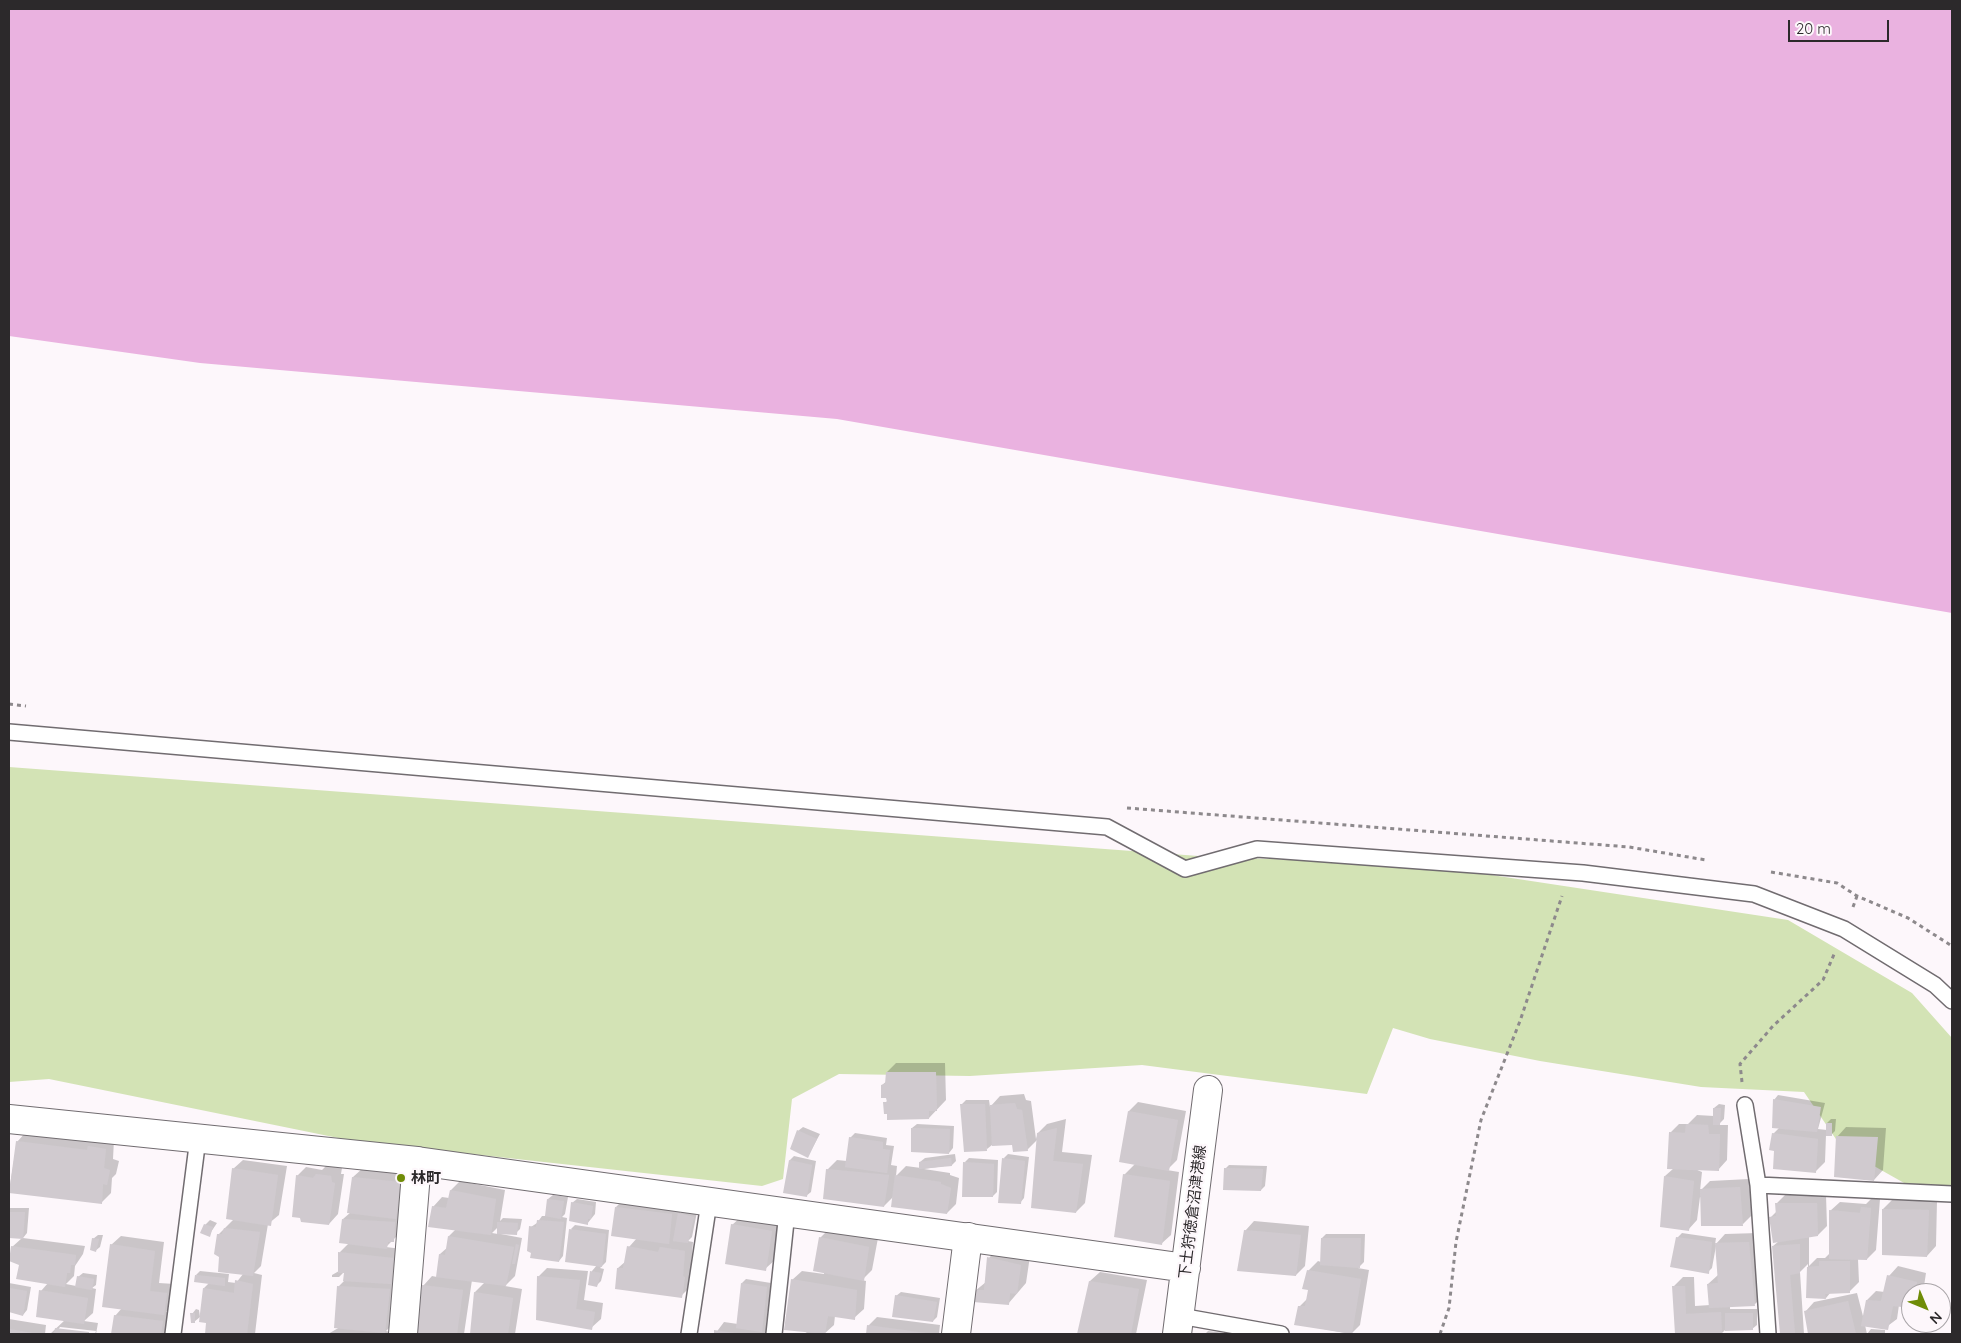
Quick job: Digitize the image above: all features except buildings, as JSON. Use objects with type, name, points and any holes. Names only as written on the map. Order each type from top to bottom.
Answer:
[{"type":"street","name":"下土狩徳倉沼津港線","points":[[1178,1325],[1208,1090]]},
{"type":"street","points":[[9,1119],[417,1161],[1186,1268]]},
{"type":"street","points":[[403,1334],[417,1161]]},
{"type":"street","points":[[956,1334],[968,1237]]},
{"type":"lane","points":[[9,732],[1107,827],[1185,869],[1257,849],[1570,873],[1754,894],[1844,929],[1935,985],[1952,1001]]},
{"type":"lane","points":[[1745,1105],[1758,1185],[1768,1334]]},
{"type":"lane","points":[[173,1334],[198,1138]]},
{"type":"lane","points":[[1758,1185],[1952,1194]]},
{"type":"lane","points":[[689,1334],[709,1202]]},
{"type":"lane","points":[[774,1334],[788,1212]]},
{"type":"lane","points":[[1178,1325],[1281,1334]]},
{"type":"path","points":[[1440,1334],[1449,1308],[1456,1242],[1481,1120],[1520,1021],[1570,873]]},
{"type":"path","points":[[1745,1105],[1740,1064],[1772,1026],[1823,980],[1857,896]]},
{"type":"green space","points":[[9,767],[1212,857],[1419,864],[1788,920],[1912,993],[1952,1038],[1952,1185],[1913,1188],[1842,1148],[1804,1092],[1701,1087],[1540,1061],[1430,1039],[1393,1028],[1367,1094],[1142,1065],[970,1076],[839,1074],[792,1099],[783,1179],[762,1186],[353,1141],[49,1079],[9,1082]]},
{"type":"shaded area","points":[[9,9],[1952,9],[1952,613],[837,419],[200,363],[9,336]]},
{"type":"place","name":"林町","points":[[401,1178]]}]
